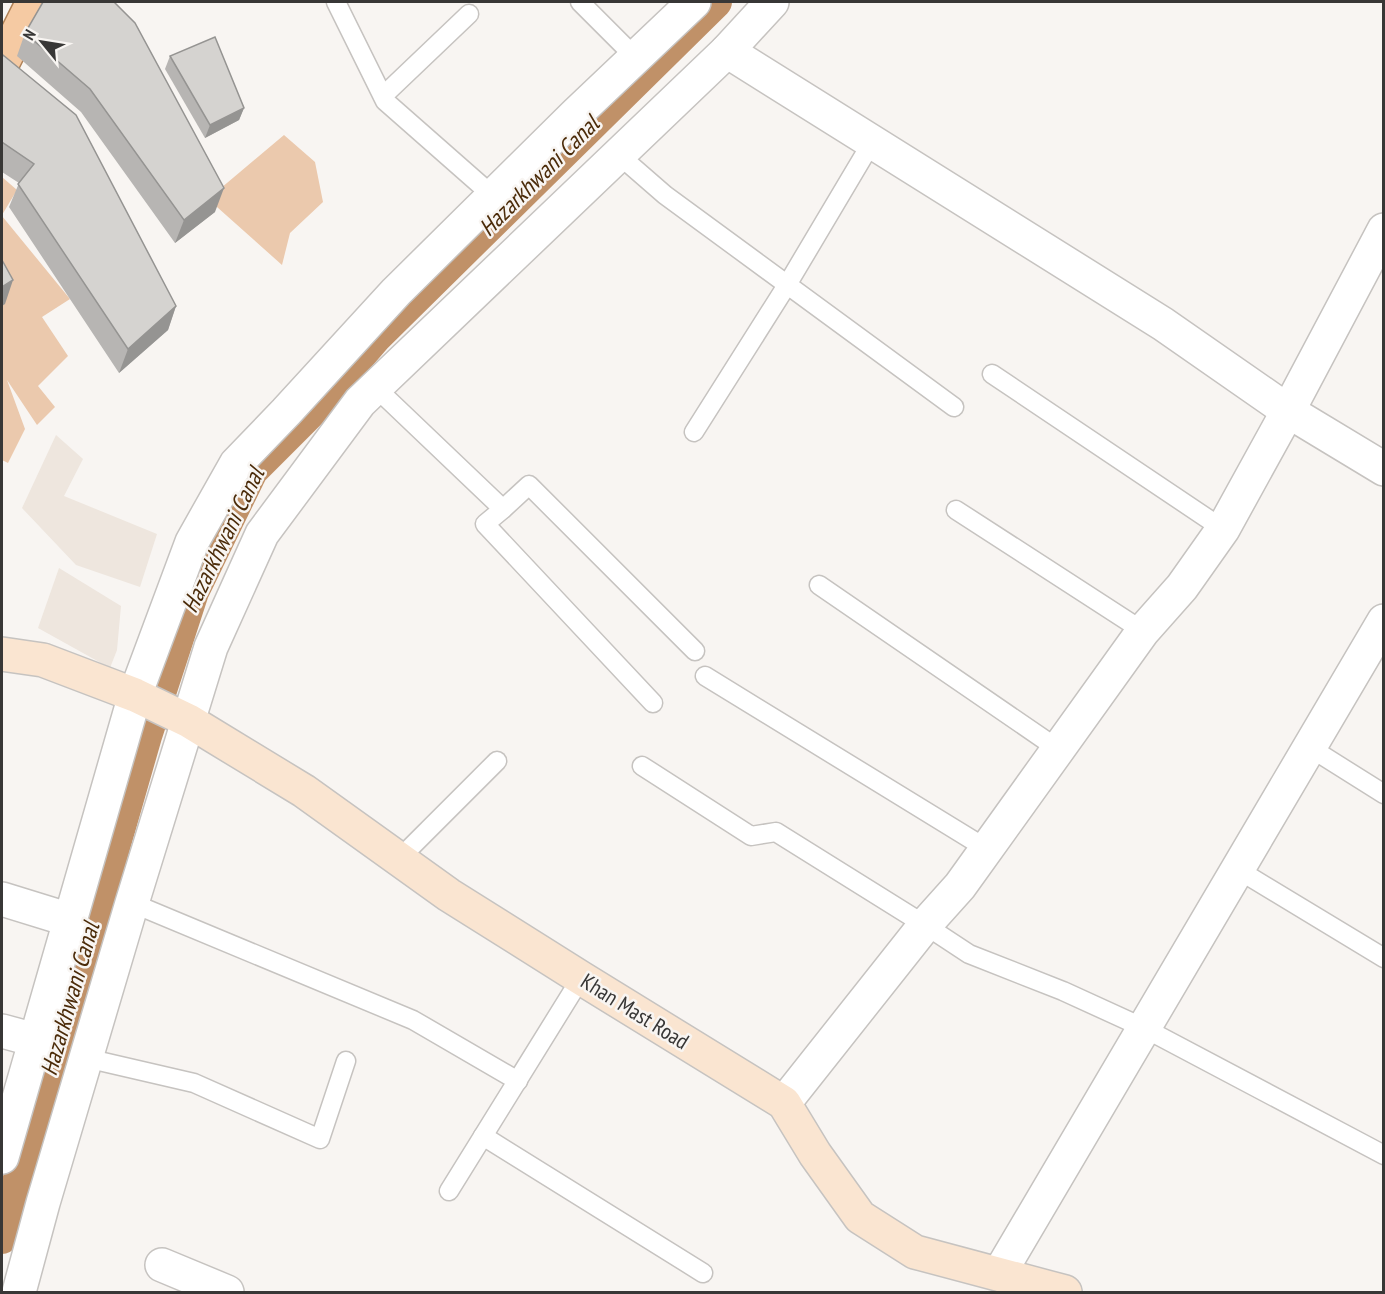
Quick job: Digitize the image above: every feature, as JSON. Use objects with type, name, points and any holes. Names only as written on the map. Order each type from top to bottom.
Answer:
[{"type":"main road","points":[[2,64],[33,2]]},
{"type":"main road","points":[[2,654],[43,660],[135,695]]},
{"type":"main road","name":"Khan Mast Road","points":[[135,695],[189,721],[304,791],[449,895],[784,1103],[815,1154],[860,1217],[915,1252],[1065,1293]]},
{"type":"street","points":[[2,1157],[135,695],[192,542],[236,464],[396,292],[694,2]]},
{"type":"street","points":[[20,1293],[43,1203],[211,647],[262,534],[360,402],[728,51],[772,2]]},
{"type":"street","points":[[728,51],[1163,324],[1288,411],[1383,469]]},
{"type":"street","points":[[784,1103],[925,925],[960,886],[1143,631],[1182,586],[1223,529],[1383,230]]},
{"type":"street","points":[[999,1274],[1382,625]]},
{"type":"street","points":[[2,899],[70,920]]},
{"type":"street","points":[[2,1031],[35,1040]]},
{"type":"street","points":[[162,1265],[227,1293]]},
{"type":"lane","points":[[336,2],[386,101],[493,196]]},
{"type":"lane","points":[[580,2],[636,58]]},
{"type":"lane","points":[[383,96],[469,14]]},
{"type":"lane","points":[[694,432],[788,285],[872,142]]},
{"type":"lane","points":[[619,155],[665,195],[954,407]]},
{"type":"lane","points":[[992,374],[1223,529]]},
{"type":"lane","points":[[375,387],[503,509]]},
{"type":"lane","points":[[653,703],[485,524],[529,485],[695,651]]},
{"type":"lane","points":[[956,510],[1143,631]]},
{"type":"lane","points":[[819,585],[1058,749]]},
{"type":"lane","points":[[705,676],[987,849]]},
{"type":"lane","points":[[1309,747],[1383,794]]},
{"type":"lane","points":[[399,859],[497,761]]},
{"type":"lane","points":[[642,766],[751,836],[776,832],[969,954],[1063,991],[1144,1028],[1383,1155]]},
{"type":"lane","points":[[1238,869],[1383,958]]},
{"type":"lane","points":[[132,903],[413,1020],[518,1081]]},
{"type":"lane","points":[[449,1191],[581,978]]},
{"type":"lane","points":[[86,1058],[194,1083],[320,1139],[346,1061]]},
{"type":"lane","points":[[483,1136],[703,1273]]},
{"type":"shaded area","points":[[284,135],[315,162],[323,202],[290,233],[282,265],[208,199]]},
{"type":"shaded area","points":[[2,177],[17,190],[2,215]]},
{"type":"shaded area","points":[[2,216],[70,299],[42,317],[68,356],[38,386],[55,407],[37,425],[7,380],[25,429],[8,463],[2,460],[2,306],[4,304],[2,298]]},
{"type":"shaded area","points":[[56,435],[83,459],[64,496],[157,534],[140,587],[76,565],[22,508]]},
{"type":"shaded area","points":[[59,568],[121,606],[117,650],[110,668],[38,628]]},
{"type":"building","points":[[43,2],[114,2],[135,23],[224,188],[184,220],[90,89],[25,33]]},
{"type":"building","points":[[215,37],[244,108],[210,125],[170,56]]},
{"type":"building","points":[[3,55],[76,115],[176,306],[128,349],[18,184],[34,164],[2,142]]},
{"type":"building","points":[[2,260],[13,280],[2,287]]},
{"type":"waterway","name":"Hazarkhwani Canal","points":[[2,1238],[146,736],[193,592],[252,471],[314,409],[376,337],[716,2]]}]
